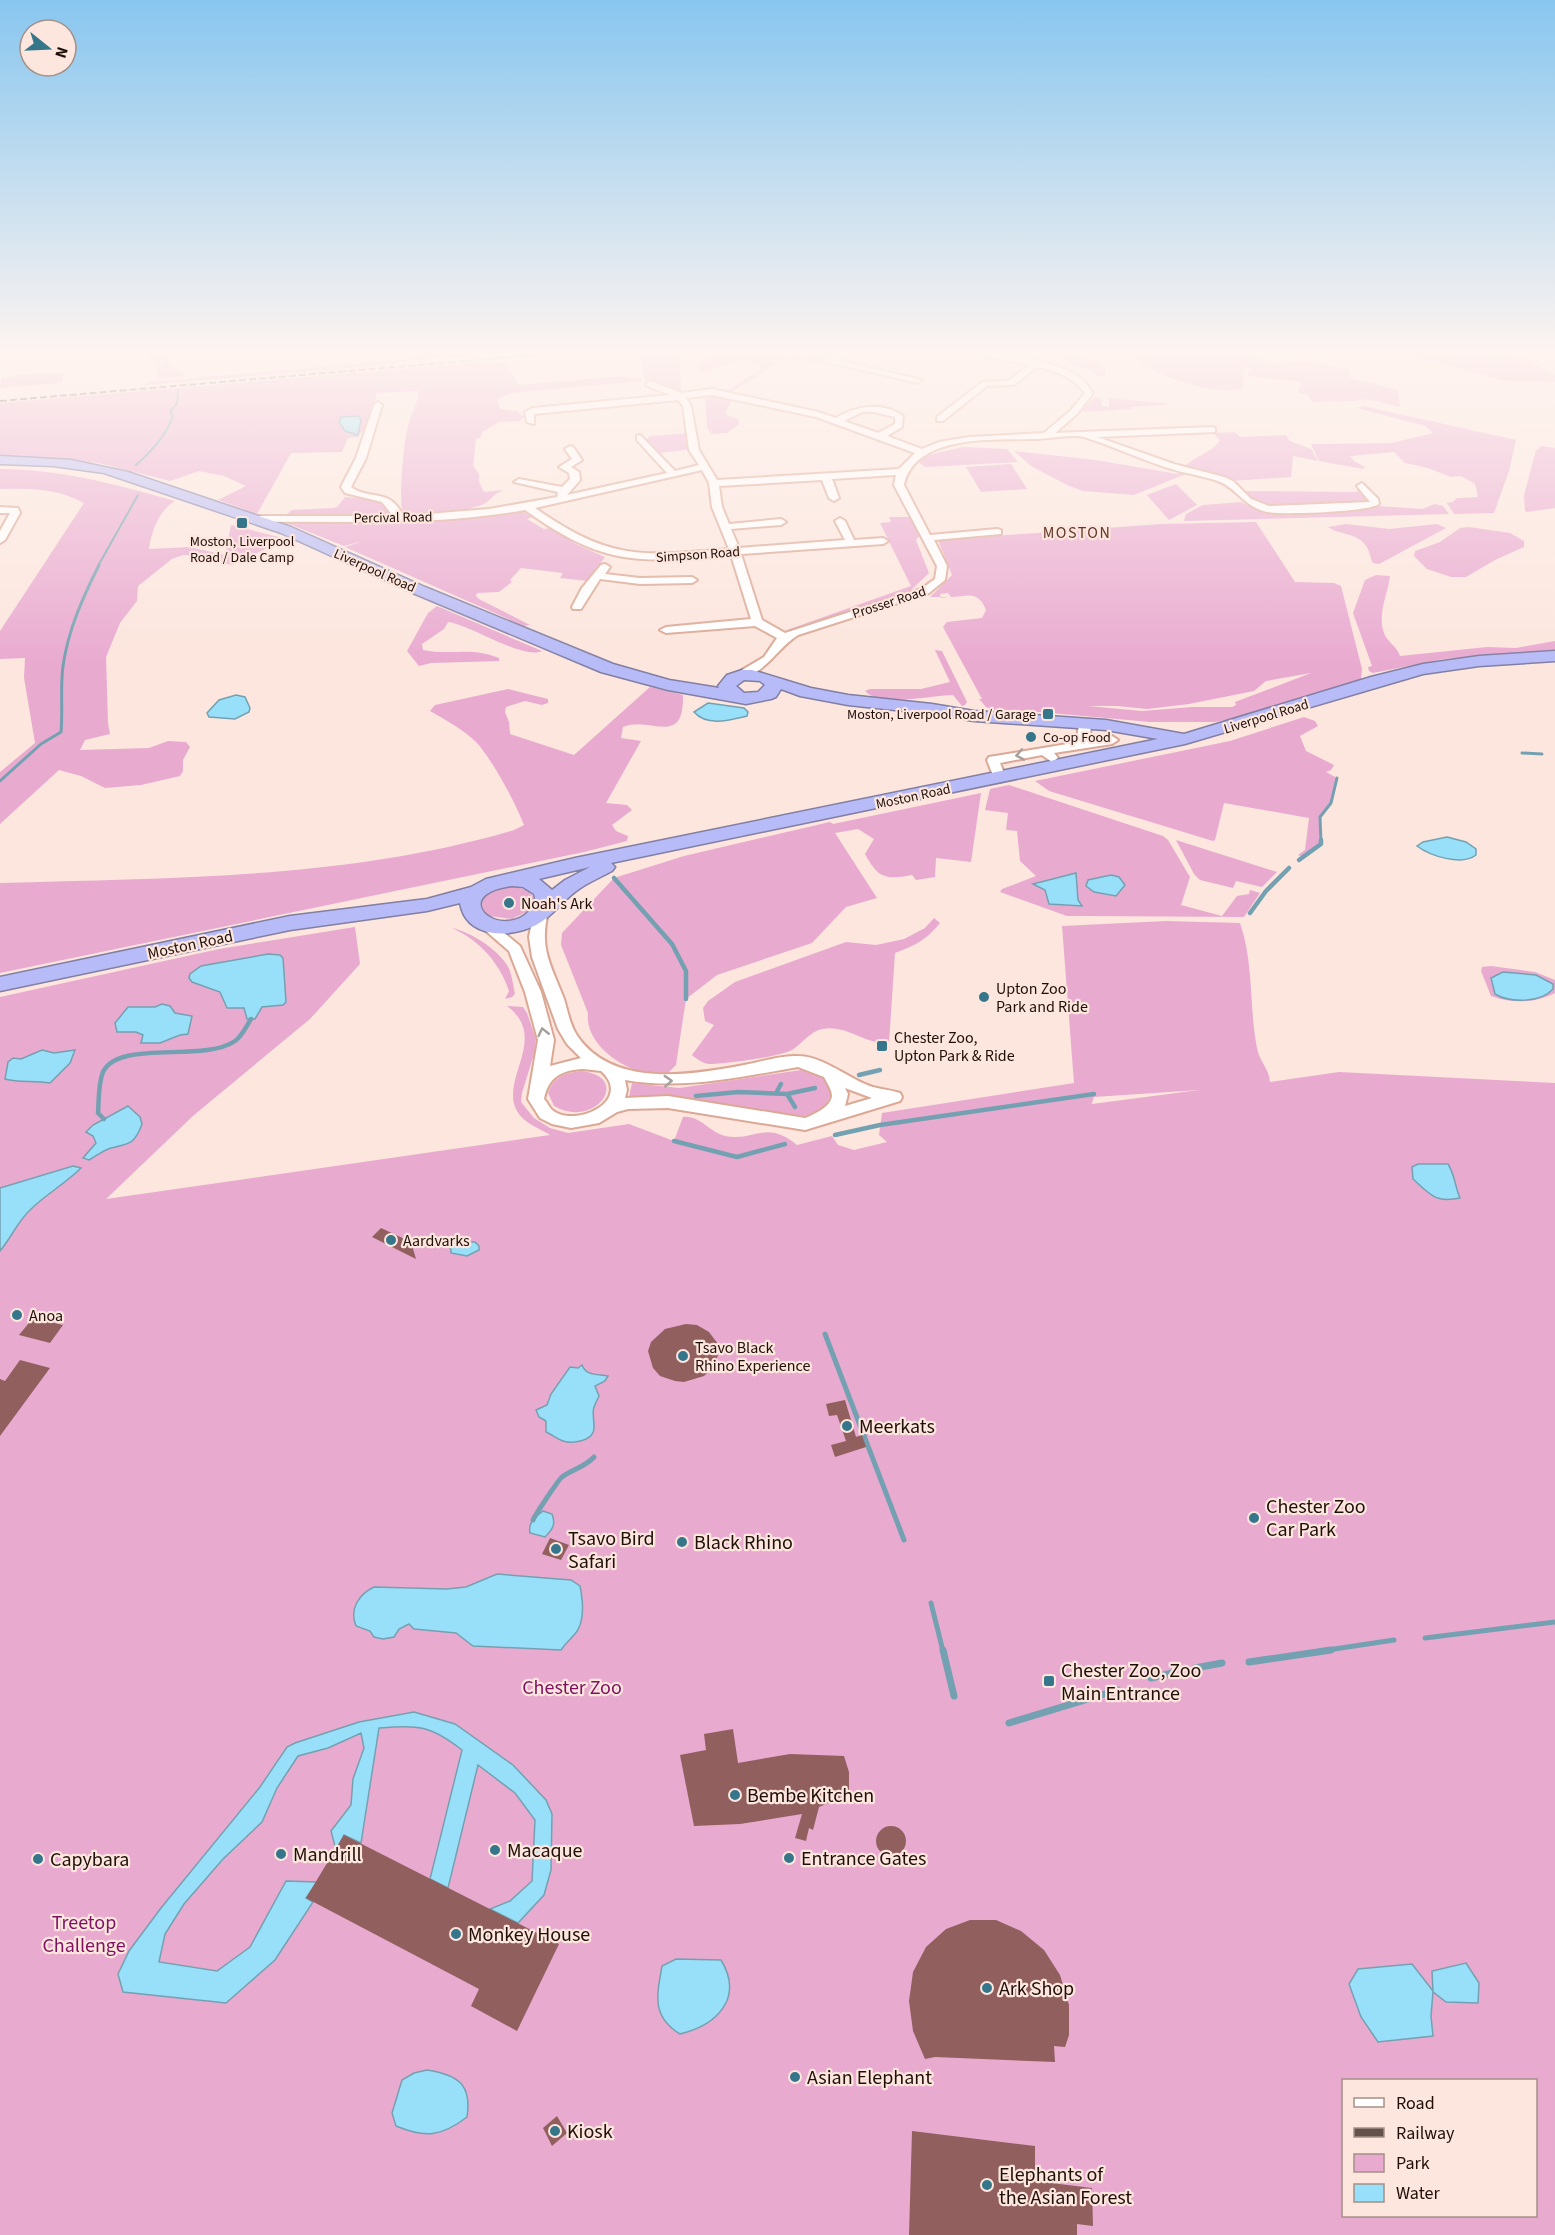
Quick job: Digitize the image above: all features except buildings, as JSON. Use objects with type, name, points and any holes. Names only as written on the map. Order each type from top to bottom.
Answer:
[{"type":"highway","name":"Liverpool Road","points":[[0,460],[42,461],[88,467],[121,473],[140,482]]},
{"type":"highway","name":"Liverpool Road","points":[[0,465],[80,471],[140,482],[256,519],[607,668],[668,685],[737,696],[789,698],[889,713],[956,718],[974,716]]},
{"type":"highway","name":"Liverpool Road","points":[[607,668],[700,677],[754,674],[807,693],[845,701],[1079,728],[1106,725],[1185,739],[1249,723],[1406,672],[1447,665],[1555,656]]},
{"type":"highway","points":[[737,696],[731,694],[726,686],[728,681],[740,675]]},
{"type":"highway","points":[[758,698],[770,693],[774,684],[771,680]]},
{"type":"highway","points":[[1106,725],[1197,727],[1249,723]]},
{"type":"highway","name":"Moston Road","points":[[512,880],[527,874],[1059,765],[1082,753],[1185,739]]},
{"type":"highway","name":"Moston Road","points":[[543,910],[556,895],[584,876],[640,851]]},
{"type":"highway","points":[[512,880],[538,887],[546,897],[543,910],[534,919],[514,926],[483,923],[472,914],[469,907],[471,899],[477,892],[494,883],[512,880]]},
{"type":"highway","name":"Moston Road","points":[[0,984],[279,926],[435,903],[477,892]]},
{"type":"highway","name":"Moston Road","points":[[381,910],[453,915],[483,923]]},
{"type":"street","points":[[362,455],[346,487],[348,491],[387,500],[395,506],[399,519]]},
{"type":"street","points":[[519,482],[563,495],[575,480],[574,472],[564,467],[577,460],[574,455]]},
{"type":"street","points":[[656,455],[673,474]]},
{"type":"street","points":[[697,455],[714,483],[717,507],[735,551],[757,622]]},
{"type":"street","points":[[714,483],[902,472],[917,455]]},
{"type":"street","points":[[1141,455],[1221,479],[1230,483],[1248,501],[1268,509],[1352,507],[1374,504],[1375,501],[1362,486]]},
{"type":"street","name":"Percival Road","points":[[256,519],[399,519],[458,516],[526,506],[563,495],[704,467]]},
{"type":"street","points":[[560,471],[571,470]]},
{"type":"street","name":"Prosser Road","points":[[785,638],[934,586],[940,580],[942,566],[899,485],[902,472]]},
{"type":"street","points":[[826,476],[834,498]]},
{"type":"street","name":"Simpson Road","points":[[526,506],[588,546],[614,554],[647,557],[683,556],[883,541]]},
{"type":"street","points":[[0,510],[14,510],[15,513],[0,540]]},
{"type":"street","points":[[840,521],[851,543]]},
{"type":"street","points":[[725,527],[780,522]]},
{"type":"street","points":[[927,538],[997,532]]},
{"type":"street","points":[[577,608],[586,590],[614,554]]},
{"type":"street","points":[[598,576],[639,581],[692,580]]},
{"type":"street","points":[[666,630],[757,622],[785,638],[768,659],[767,668],[771,680]]},
{"type":"street","points":[[740,675],[768,659]]},
{"type":"street","points":[[1079,728],[1082,753]]},
{"type":"street","points":[[1000,778],[993,760],[1046,751],[1082,753],[1112,740],[1083,739],[1079,728]]},
{"type":"street","points":[[1046,751],[1059,765]]},
{"type":"street","points":[[543,910],[535,945],[569,1036],[588,1058],[616,1077],[620,1090],[611,1108]]},
{"type":"street","points":[[483,923],[515,949],[533,992],[546,1040],[536,1089],[536,1099],[539,1107],[546,1114],[558,1120],[585,1121],[600,1116],[611,1108],[628,1103],[668,1102],[805,1124],[894,1097],[863,1089],[816,1066],[798,1061],[660,1082],[582,1063],[561,1066],[546,1075],[536,1089]]},
{"type":"street","points":[[817,1122],[839,1102],[840,1094],[831,1074]]},
{"type":"green space","points":[[290,455],[257,514],[218,500],[246,486],[224,476],[199,471],[170,481],[99,463],[0,456]]},
{"type":"green space","points":[[404,455],[474,455],[473,466],[479,474],[479,482],[484,492],[503,490],[484,504],[464,513],[411,516],[403,515],[401,483]]},
{"type":"green space","points":[[1012,455],[1018,462],[926,467],[919,463],[924,456]]},
{"type":"green space","points":[[1019,455],[1053,455],[1177,474],[1181,471],[1188,473],[1134,495],[1083,491],[1031,466]]},
{"type":"green space","points":[[1202,455],[1315,455],[1318,461],[1293,456],[1291,477],[1230,481],[1183,469]]},
{"type":"green space","points":[[1316,455],[1358,455],[1350,456],[1365,467],[1363,469],[1319,461]]},
{"type":"green space","points":[[1397,455],[1513,455],[1494,513],[1454,514],[1447,503],[1457,498],[1478,497],[1475,484],[1461,476],[1451,477],[1428,468],[1405,463]]},
{"type":"green space","points":[[1535,455],[1555,455],[1555,508],[1527,512],[1524,495]]},
{"type":"green space","points":[[1011,464],[1027,489],[981,492],[966,467]]},
{"type":"green space","points":[[0,469],[68,475],[175,501],[164,510],[157,522],[149,549],[190,547],[225,555],[231,525],[286,539],[232,565],[196,556],[183,555],[172,559],[138,586],[137,601],[120,623],[106,657],[110,734],[85,740],[80,750],[149,748],[168,741],[186,742],[190,747],[183,760],[183,771],[180,776],[141,785],[105,788],[81,776],[59,770],[0,824],[0,772],[35,743],[24,678],[25,658],[0,659],[0,631],[84,503],[63,494],[43,490],[0,489]]},
{"type":"green space","points":[[1176,484],[1197,505],[1169,520],[1147,495]]},
{"type":"green space","points":[[1357,488],[1370,501],[1369,503],[1275,508],[1251,499],[1239,491],[1358,492]]},
{"type":"green space","points":[[345,497],[382,500],[393,513],[389,516],[287,514],[292,510],[337,507]]},
{"type":"green space","points":[[1241,502],[1265,513],[1337,512],[1378,506],[1422,509],[1435,504],[1443,506],[1449,514],[1184,521],[1186,514],[1203,505]]},
{"type":"green space","points":[[519,510],[533,517],[527,519],[544,529],[551,528],[576,544],[605,557],[588,581],[560,578],[563,573],[521,568],[510,580],[512,582],[499,592],[477,593],[476,596],[479,599],[530,625],[524,626],[345,547],[363,541],[344,546],[279,520],[352,521]]},
{"type":"green space","points":[[889,517],[911,517],[920,535],[916,540],[929,573],[910,591],[788,631],[911,586],[880,523],[891,522]]},
{"type":"green space","points":[[1256,522],[1295,582],[1334,583],[1341,586],[1362,669],[1361,679],[1242,717],[1214,722],[1150,722],[1039,712],[997,711],[986,707],[979,699],[982,699],[943,627],[947,622],[982,618],[986,610],[980,599],[976,597],[967,595],[951,597],[948,593],[940,594],[941,597],[930,597],[952,575],[938,540],[1161,524]],"holes":[[[1311,673],[1235,702],[1236,705],[1232,707],[1142,711],[1088,706],[1147,709],[1189,704],[1254,691],[1266,681]]]},
{"type":"green space","points":[[1346,524],[1389,529],[1437,524],[1446,528],[1379,564],[1373,563],[1367,548],[1358,538],[1328,527]]},
{"type":"green space","points":[[1469,527],[1510,533],[1524,541],[1524,547],[1466,577],[1451,577],[1427,569],[1414,556],[1415,551],[1440,542],[1460,528]]},
{"type":"green space","points":[[1376,575],[1390,576],[1382,611],[1382,626],[1385,636],[1400,656],[1487,647],[1516,648],[1555,641],[1555,650],[1444,659],[1373,673],[1369,671],[1368,667],[1372,666],[1353,613],[1365,580]]},
{"type":"green space","points":[[437,606],[542,651],[523,651],[510,647],[458,624],[448,622],[444,629],[422,644],[423,650],[488,654],[499,658],[499,661],[431,663],[419,666],[407,651],[428,613]]},
{"type":"green space","points":[[935,650],[942,651],[967,702],[965,705],[962,706],[953,695],[894,700],[872,696],[865,691],[870,689],[921,689],[950,682]]},
{"type":"green space","points":[[650,687],[683,695],[682,711],[678,721],[672,726],[633,724],[623,727],[621,738],[641,741],[606,803],[627,805],[632,810],[612,825],[616,831],[628,836],[627,841],[584,852],[0,973],[0,883],[194,877],[324,867],[451,846],[514,830],[524,825],[490,760],[472,738],[430,711],[435,705],[508,689],[548,699],[548,703],[542,705],[525,701],[506,707],[510,734],[574,755]]},
{"type":"green space","points":[[1304,717],[1315,721],[1318,726],[1300,736],[1306,751],[1334,765],[1326,772],[1337,778],[1331,803],[1320,817],[1321,844],[1302,857],[1298,855],[1305,850],[1309,818],[1224,803],[1213,841],[1049,791],[1035,781],[1230,741]]},
{"type":"green space","points":[[1009,785],[1163,836],[1168,840],[1190,877],[1181,905],[1222,916],[1237,896],[1249,894],[1250,890],[1260,893],[1244,917],[1067,916],[1000,892],[1002,889],[1036,876],[1020,861],[1017,831],[1006,830],[1008,813],[985,810],[990,789]]},
{"type":"green space","points":[[981,793],[971,862],[936,858],[935,877],[916,880],[912,875],[889,877],[878,873],[865,854],[874,839],[858,829],[835,833],[877,898],[846,907],[812,943],[717,975],[686,999],[676,1065],[667,1074],[641,1072],[627,1066],[603,1049],[594,1038],[589,1026],[588,1013],[561,945],[562,933],[614,878],[684,856],[830,822],[833,824]]},
{"type":"green space","points":[[1176,840],[1277,872],[1262,887],[1236,881],[1233,888],[1200,880],[1194,874]]},
{"type":"green space","points":[[507,887],[519,888],[528,892],[534,898],[532,909],[512,919],[489,916],[481,908],[484,897]]},
{"type":"green space","points":[[934,918],[940,923],[930,934],[915,945],[895,953],[889,1043],[872,1041],[831,1028],[813,1033],[786,1053],[764,1058],[709,1064],[692,1055],[714,1025],[705,1021],[703,1008],[708,1001],[735,982],[846,942],[876,945],[904,939],[925,928]]},
{"type":"green space","name":"Chester Zoo","points":[[1166,921],[1240,923],[1247,954],[1257,1048],[1270,1082],[1339,1072],[1555,1083],[1555,2235],[0,2235],[0,997],[219,949],[355,927],[360,964],[310,1019],[194,1115],[106,1199],[550,1135],[520,1115],[513,1099],[524,1045],[524,1031],[519,1018],[507,1006],[523,1007],[536,1039],[521,1102],[534,1118],[550,1128],[568,1133],[629,1124],[674,1141],[683,1117],[689,1117],[725,1136],[777,1133],[797,1145],[832,1136],[838,1145],[854,1150],[887,1142],[879,1135],[882,1113],[1074,1083],[1062,926]],"holes":[[[1199,1090],[1092,1104],[1094,1097]]]},
{"type":"green space","points":[[452,928],[483,942],[497,953],[507,965],[511,975],[515,994],[512,997],[505,999],[509,991],[494,962],[480,946]]},
{"type":"green space","points":[[1491,966],[1535,972],[1555,980],[1555,993],[1540,999],[1523,1001],[1491,996],[1481,971],[1482,967]]},
{"type":"green space","points":[[801,1070],[823,1078],[831,1091],[824,1105],[804,1116],[661,1096],[629,1097],[632,1083],[679,1088]]},
{"type":"green space","points":[[581,1071],[597,1075],[605,1082],[606,1091],[602,1100],[583,1112],[569,1112],[554,1106],[548,1093],[553,1083],[565,1075]]},
{"type":"water","points":[[236,695],[245,697],[250,708],[249,712],[235,719],[209,717],[207,713],[219,700]]},
{"type":"water","points":[[708,703],[744,708],[748,712],[747,716],[726,720],[705,720],[694,712]]},
{"type":"water","points":[[1447,837],[1466,842],[1476,849],[1476,855],[1463,860],[1455,860],[1430,853],[1417,846],[1423,842]]},
{"type":"water","points":[[1076,873],[1078,900],[1082,906],[1049,904],[1045,890],[1033,884]]},
{"type":"water","points":[[1111,875],[1119,877],[1125,885],[1116,896],[1094,892],[1086,886],[1088,880]]},
{"type":"water","points":[[268,954],[280,955],[283,958],[286,1002],[283,1005],[262,1007],[255,1019],[247,1019],[244,1008],[227,1008],[220,992],[192,982],[189,978],[190,974],[201,966]]},
{"type":"water","points":[[1503,972],[1536,975],[1553,984],[1553,989],[1548,994],[1533,999],[1517,1000],[1501,997],[1495,994],[1491,978]]},
{"type":"water","points":[[162,1004],[170,1006],[175,1013],[192,1016],[188,1034],[160,1043],[141,1043],[143,1035],[136,1032],[117,1032],[115,1023],[128,1007],[155,1007]]},
{"type":"water","points":[[42,1050],[54,1053],[75,1050],[70,1063],[50,1083],[5,1079],[8,1062],[13,1058],[21,1059]]},
{"type":"water","points":[[128,1106],[140,1117],[142,1124],[137,1136],[127,1144],[106,1150],[89,1160],[83,1158],[96,1143],[93,1136],[86,1132],[93,1125]]},
{"type":"water","points":[[1418,1164],[1448,1164],[1460,1198],[1445,1199],[1429,1193],[1413,1179],[1412,1167]]},
{"type":"water","points":[[73,1166],[81,1168],[26,1214],[0,1251],[0,1188]]},
{"type":"water","points":[[452,1242],[475,1242],[479,1250],[467,1256],[451,1253],[448,1246]]},
{"type":"water","points":[[582,1365],[589,1373],[608,1376],[605,1381],[595,1386],[599,1396],[593,1409],[594,1428],[591,1436],[572,1442],[563,1441],[546,1432],[546,1421],[539,1417],[536,1410],[547,1405],[551,1394],[570,1367],[578,1368]]},
{"type":"water","points":[[543,1511],[552,1514],[554,1521],[552,1529],[545,1537],[530,1533],[533,1520]]},
{"type":"water","points":[[497,1574],[571,1580],[580,1586],[582,1619],[578,1630],[561,1650],[473,1646],[456,1633],[414,1629],[409,1624],[399,1629],[394,1637],[383,1639],[374,1637],[370,1631],[356,1626],[354,1614],[357,1603],[374,1587],[447,1589],[466,1587]]},
{"type":"water","points":[[414,1712],[455,1724],[513,1765],[546,1800],[552,1814],[551,1870],[544,1895],[518,1923],[490,1909],[510,1901],[532,1881],[535,1820],[515,1793],[478,1765],[448,1888],[430,1879],[462,1750],[432,1731],[414,1727],[379,1728],[361,1843],[344,1835],[336,1850],[331,1831],[351,1805],[353,1779],[364,1748],[361,1733],[328,1748],[298,1756],[277,1788],[262,1822],[223,1859],[184,1904],[165,1934],[159,1962],[217,1971],[250,1947],[286,1881],[317,1882],[306,1898],[313,1902],[275,1960],[226,2003],[123,1992],[118,1974],[129,1951],[161,1908],[260,1787],[287,1747],[359,1722]]},
{"type":"water","points":[[676,1959],[721,1960],[730,1986],[728,1998],[715,2017],[693,2030],[680,2034],[664,2020],[658,2004],[662,1966]]},
{"type":"water","points":[[1466,1963],[1479,1983],[1478,2003],[1446,2002],[1433,1992],[1431,2016],[1433,2036],[1378,2042],[1361,2017],[1349,1984],[1358,1969],[1412,1964],[1433,1991],[1432,1971]]},
{"type":"water","points":[[427,2070],[455,2078],[461,2083],[465,2089],[468,2106],[467,2117],[449,2129],[433,2134],[424,2134],[396,2126],[392,2113],[402,2080],[414,2073]]},
{"type":"waterway","points":[[136,465],[146,455]]},
{"type":"waterway","points":[[98,566],[138,495]]},
{"type":"waterway","points":[[0,781],[41,744],[61,732],[62,674],[65,653],[77,614],[99,565]]},
{"type":"waterway","points":[[1522,753],[1542,754]]},
{"type":"waterway","points":[[1321,842],[1320,817],[1331,803],[1337,778]]},
{"type":"waterway","points":[[1299,860],[1321,842]]},
{"type":"waterway","points":[[1250,913],[1266,891],[1289,868]]},
{"type":"waterway","points":[[614,878],[672,944],[686,971],[686,999]]},
{"type":"waterway","points":[[104,1119],[98,1113],[99,1087],[103,1072],[112,1062],[126,1056],[143,1053],[221,1047],[235,1041],[251,1019]]},
{"type":"waterway","points":[[859,1075],[880,1070]]},
{"type":"waterway","points":[[776,1093],[781,1084]]},
{"type":"waterway","points":[[787,1094],[815,1088]]},
{"type":"waterway","points":[[696,1096],[738,1092],[787,1094]]},
{"type":"waterway","points":[[787,1094],[795,1107]]},
{"type":"waterway","points":[[835,1135],[880,1125],[1094,1094]]},
{"type":"waterway","points":[[674,1141],[737,1157],[785,1144]]},
{"type":"waterway","points":[[825,1334],[904,1540]]},
{"type":"waterway","points":[[533,1520],[562,1477],[594,1457]]},
{"type":"waterway","points":[[931,1603],[943,1651]]},
{"type":"waterway","points":[[1425,1638],[1555,1622]]},
{"type":"waterway","points":[[1321,1651],[1394,1640]]},
{"type":"waterway","points":[[943,1650],[954,1696]]},
{"type":"waterway","points":[[1249,1662],[1331,1650]]},
{"type":"waterway","points":[[1195,1668],[1222,1663]]},
{"type":"waterway","points":[[1151,1678],[1173,1673]]},
{"type":"waterway","points":[[1009,1723],[1118,1690]]},
{"type":"place","name":"Moston, Liverpool Road / Dale Camp","points":[[242,523]]},
{"type":"place","name":"Moston, Liverpool Road / Garage","points":[[1048,714]]},
{"type":"place","name":"Co-op Food","points":[[1031,737]]},
{"type":"place","name":"Noah's Ark","points":[[509,903]]},
{"type":"place","name":"Upton Zoo Park and Ride","points":[[984,997]]},
{"type":"place","name":"Chester Zoo, Upton Park & Ride","points":[[882,1046]]},
{"type":"place","name":"Aardvarks","points":[[391,1240]]},
{"type":"place","name":"Anoa","points":[[17,1315]]},
{"type":"place","name":"Tsavo Black Rhino Experience","points":[[683,1356]]},
{"type":"place","name":"Meerkats","points":[[847,1426]]},
{"type":"place","name":"Chester Zoo Car Park","points":[[1254,1518]]},
{"type":"place","name":"Black Rhino","points":[[682,1542]]},
{"type":"place","name":"Tsavo Bird Safari","points":[[556,1549]]},
{"type":"place","name":"Chester Zoo, Zoo Main Entrance","points":[[1049,1681]]},
{"type":"place","name":"Bembe Kitchen","points":[[735,1795]]},
{"type":"place","name":"Macaque","points":[[495,1850]]},
{"type":"place","name":"Mandrill","points":[[281,1854]]},
{"type":"place","name":"Entrance Gates","points":[[789,1858]]},
{"type":"place","name":"Capybara","points":[[38,1859]]},
{"type":"place","name":"Monkey House","points":[[456,1934]]},
{"type":"place","name":"Ark Shop","points":[[987,1988]]},
{"type":"place","name":"Asian Elephant","points":[[795,2077]]},
{"type":"place","name":"Kiosk","points":[[555,2131]]},
{"type":"place","name":"Elephants of the Asian Forest","points":[[987,2185]]},
{"type":"district","name":"MOSTON","points":[[1077,532]]},
{"type":"park label","name":"Treetop Challenge","points":[[84,1934]]}]
